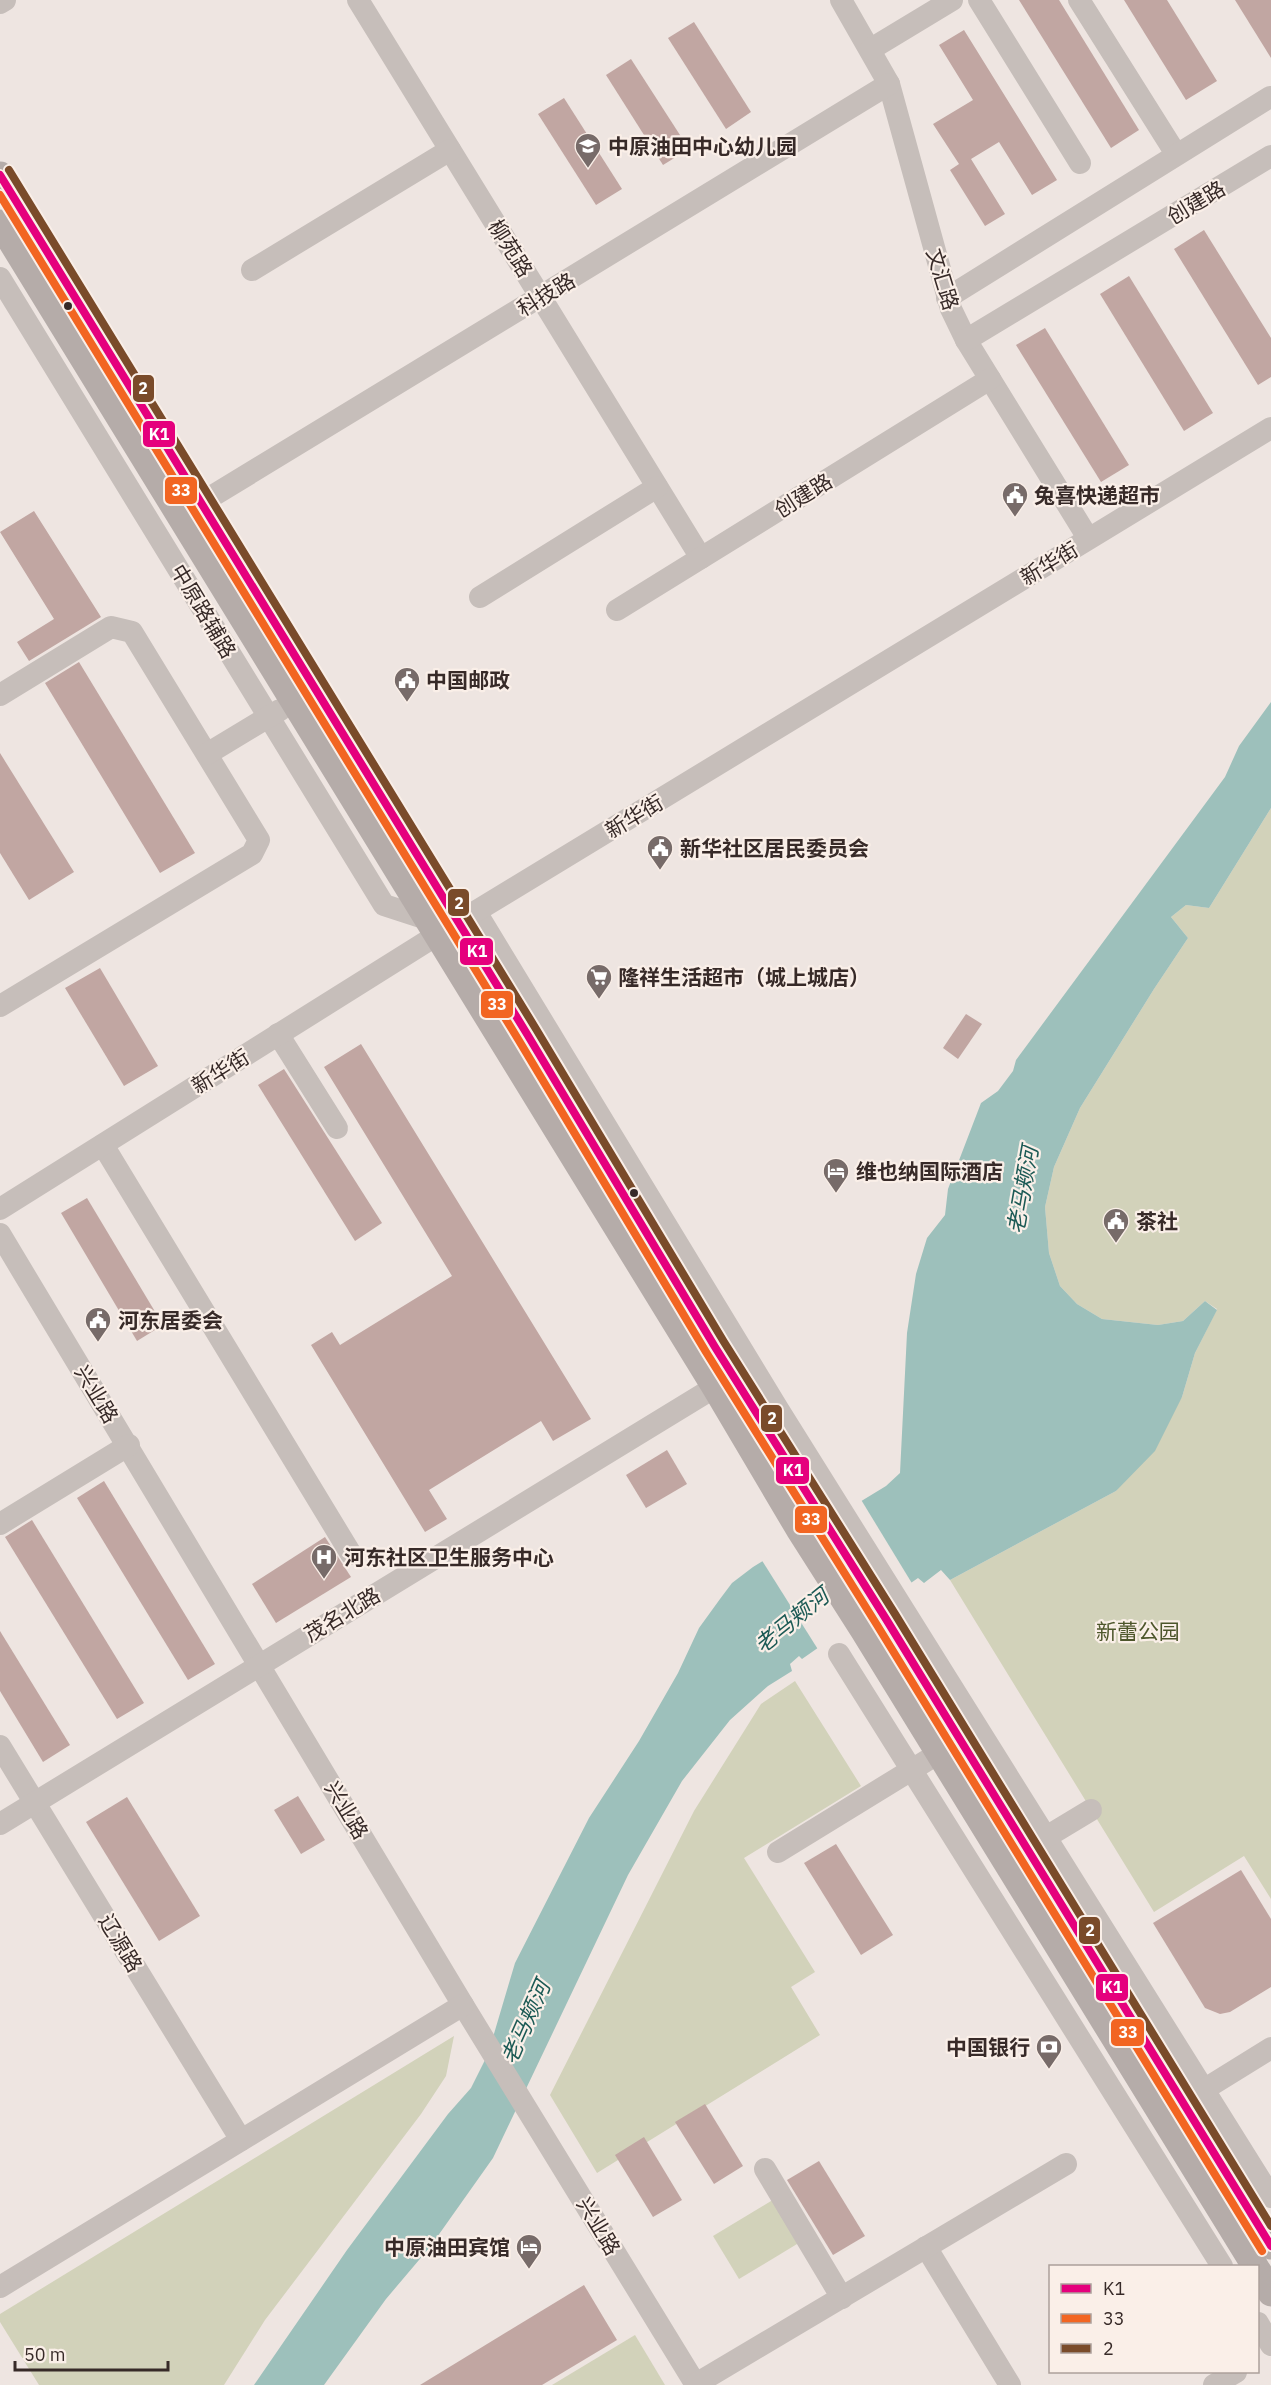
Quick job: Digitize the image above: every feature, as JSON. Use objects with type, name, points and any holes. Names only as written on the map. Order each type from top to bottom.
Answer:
[{"type":"main road","points":[[0,175],[201,503],[450,922],[715,1387],[818,1515]]},
{"type":"main road","points":[[0,223],[294,701],[450,922],[886,1622],[1036,1843],[1193,2096],[1271,2246]]},
{"type":"main road","points":[[886,1622],[939,1753],[1254,2265]]},
{"type":"main road","points":[[1259,2274],[1271,2293]]},
{"type":"street","points":[[0,3],[5,0]]},
{"type":"street","name":"柳苑路","points":[[358,0],[701,558]]},
{"type":"street","name":"文汇路","points":[[842,0],[889,84],[906,138],[947,298],[966,340],[1088,538]]},
{"type":"street","points":[[871,49],[952,0]]},
{"type":"street","points":[[979,0],[1080,163]]},
{"type":"street","points":[[1079,0],[1176,154]]},
{"type":"street","name":"科技路","points":[[201,503],[889,84]]},
{"type":"street","points":[[947,298],[1270,97]]},
{"type":"street","points":[[252,270],[450,150]]},
{"type":"street","name":"创建路","points":[[966,340],[1271,156]]},
{"type":"street","name":"中原路辅路","points":[[0,278],[384,906],[450,922]]},
{"type":"street","name":"创建路","points":[[616,610],[990,379]]},
{"type":"street","name":"新华街","points":[[0,1209],[278,1034],[450,922],[1271,428]]},
{"type":"street","points":[[480,597],[657,487]]},
{"type":"street","points":[[0,694],[111,627],[132,632],[259,840],[252,854],[0,1006]]},
{"type":"street","points":[[207,754],[294,701]]},
{"type":"street","points":[[278,1034],[337,1128]]},
{"type":"street","points":[[103,1145],[351,1554]]},
{"type":"street","name":"兴业路","points":[[0,1234],[129,1445],[463,2005],[696,2385]]},
{"type":"street","name":"茂名北路","points":[[0,1824],[715,1387]]},
{"type":"street","points":[[0,1524],[129,1445]]},
{"type":"street","points":[[818,1515],[886,1622]]},
{"type":"street","points":[[838,1654],[1221,2265]]},
{"type":"street","name":"辽源路","points":[[0,1746],[241,2140]]},
{"type":"street","points":[[778,1852],[939,1753]]},
{"type":"street","points":[[1036,1843],[1091,1810]]},
{"type":"street","points":[[0,2287],[463,2005]]},
{"type":"street","points":[[1271,2048],[1193,2096],[1271,2197]]},
{"type":"street","points":[[696,2385],[1066,2164]]},
{"type":"street","points":[[765,2169],[842,2298]]},
{"type":"street","points":[[926,2247],[1010,2385]]},
{"type":"street","points":[[1259,2326],[1271,2345]]},
{"type":"street","points":[[1214,2385],[1234,2373]]},
{"type":"green space","name":"新蕾公园","points":[[1271,808],[1271,1899],[1244,1856],[1154,1912],[950,1580],[1116,1491],[1182,1397],[1195,1353],[1217,1309],[1205,1301],[1183,1321],[1158,1325],[1102,1319],[1077,1304],[1060,1286],[1049,1253],[1045,1207],[1054,1167],[1080,1108],[1188,938],[1171,917],[1186,905],[1209,908]]},
{"type":"green space","points":[[795,1681],[861,1786],[744,1858],[815,1972],[791,1987],[820,2035],[597,2173],[550,2095],[694,1811],[761,1704]]},
{"type":"green space","points":[[454,2036],[446,2076],[421,2114],[265,2320],[224,2385],[39,2385],[0,2322],[0,2314]]},
{"type":"green space","points":[[776,2198],[802,2241],[739,2279],[713,2236]]},
{"type":"green space","points":[[635,2335],[665,2385],[552,2385]]},
{"type":"water","name":"老马颊河","points":[[1271,702],[1271,808],[1209,908],[1186,905],[1171,917],[1188,938],[1080,1108],[1054,1167],[1045,1207],[1049,1253],[1060,1286],[1077,1304],[1102,1319],[1158,1325],[1183,1321],[1205,1301],[1217,1310],[1195,1353],[1182,1397],[1155,1451],[1116,1491],[950,1580],[941,1570],[924,1583],[918,1578],[802,1659],[799,1656],[790,1664],[792,1671],[768,1686],[730,1720],[682,1781],[628,1875],[493,2158],[430,2247],[386,2299],[324,2385],[254,2385],[347,2250],[448,2114],[471,2088],[488,2054],[515,1963],[589,1818],[639,1741],[678,1673],[699,1628],[732,1583],[753,1567],[886,1486],[900,1473],[907,1333],[916,1274],[927,1238],[945,1215],[948,1189],[981,1103],[998,1091],[1013,1071],[1016,1060],[1225,777],[1239,746]]},
{"type":"pier","points":[[860,1498],[913,1585],[819,1651],[761,1559]]},
{"type":"building","points":[[1019,0],[1059,0],[1139,130],[1111,148]]},
{"type":"building","points":[[1124,0],[1167,0],[1217,81],[1186,100]]},
{"type":"building","points":[[1235,0],[1271,0],[1271,58]]},
{"type":"building","points":[[694,22],[751,112],[726,129],[668,38]]},
{"type":"building","points":[[964,30],[1057,180],[1032,195],[999,142],[971,159],[1005,214],[985,226],[950,170],[959,164],[933,124],[973,100],[939,45]]},
{"type":"building","points":[[631,59],[689,149],[663,165],[606,75]]},
{"type":"building","points":[[564,98],[622,189],[596,205],[538,114]]},
{"type":"building","points":[[1204,230],[1271,338],[1271,377],[1258,385],[1174,249]]},
{"type":"building","points":[[1129,276],[1213,413],[1184,431],[1100,294]]},
{"type":"building","points":[[1045,328],[1129,465],[1101,482],[1016,345]]},
{"type":"building","points":[[34,511],[101,617],[29,661],[17,642],[54,619],[0,532]]},
{"type":"building","points":[[79,662],[195,853],[160,873],[45,683]]},
{"type":"building","points":[[0,753],[74,872],[29,900],[0,853]]},
{"type":"building","points":[[100,968],[158,1066],[124,1086],[65,988]]},
{"type":"building","points":[[966,1014],[982,1024],[958,1059],[943,1048]]},
{"type":"building","points":[[361,1044],[591,1419],[553,1441],[541,1421],[429,1490],[447,1519],[425,1532],[311,1345],[332,1332],[340,1345],[452,1276],[324,1067]]},
{"type":"building","points":[[284,1069],[382,1223],[355,1241],[258,1085]]},
{"type":"building","points":[[87,1198],[163,1325],[137,1341],[61,1213]]},
{"type":"building","points":[[667,1450],[687,1484],[646,1508],[626,1475]]},
{"type":"building","points":[[104,1481],[215,1664],[188,1680],[77,1498]]},
{"type":"building","points":[[32,1520],[144,1703],[117,1719],[5,1537]]},
{"type":"building","points":[[325,1537],[351,1577],[276,1623],[252,1584]]},
{"type":"building","points":[[0,1631],[70,1745],[43,1762],[0,1691]]},
{"type":"building","points":[[298,1796],[325,1840],[301,1854],[274,1810]]},
{"type":"building","points":[[127,1797],[200,1916],[159,1941],[86,1822]]},
{"type":"building","points":[[836,1844],[893,1935],[861,1955],[804,1863]]},
{"type":"building","points":[[1241,1870],[1271,1919],[1271,1987],[1230,2012],[1220,2014],[1205,2008],[1153,1923]]},
{"type":"building","points":[[705,2104],[743,2166],[714,2184],[675,2122]]},
{"type":"building","points":[[644,2137],[682,2200],[653,2217],[615,2155]]},
{"type":"building","points":[[819,2161],[865,2236],[833,2255],[787,2180]]},
{"type":"building","points":[[584,2285],[617,2340],[542,2385],[420,2385]]},
{"type":"transit line","name":"2","points":[[9,170],[536,1029],[724,1342],[895,1614],[1271,2226]]},
{"type":"transit line","name":"K1","points":[[0,175],[527,1034],[715,1347],[886,1619],[1271,2246]]},
{"type":"transit line","name":"33","points":[[0,195],[518,1039],[706,1352],[877,1625],[1262,2251]]},
{"type":"place","name":"中原油田中心幼儿园","points":[[588,169]]},
{"type":"place","name":"兔喜快递超市","points":[[1015,518]]},
{"type":"place","name":"中国邮政","points":[[407,703]]},
{"type":"place","name":"新华社区居民委员会","points":[[660,871]]},
{"type":"place","name":"隆祥生活超市（城上城店）","points":[[599,1000]]},
{"type":"place","name":"维也纳国际酒店","points":[[836,1194]]},
{"type":"place","name":"茶社","points":[[1116,1244]]},
{"type":"place","name":"河东居委会","points":[[98,1343]]},
{"type":"place","name":"河东社区卫生服务中心","points":[[324,1580]]},
{"type":"place","name":"中国银行","points":[[1049,2070]]},
{"type":"place","name":"中原油田宾馆","points":[[529,2270]]}]
